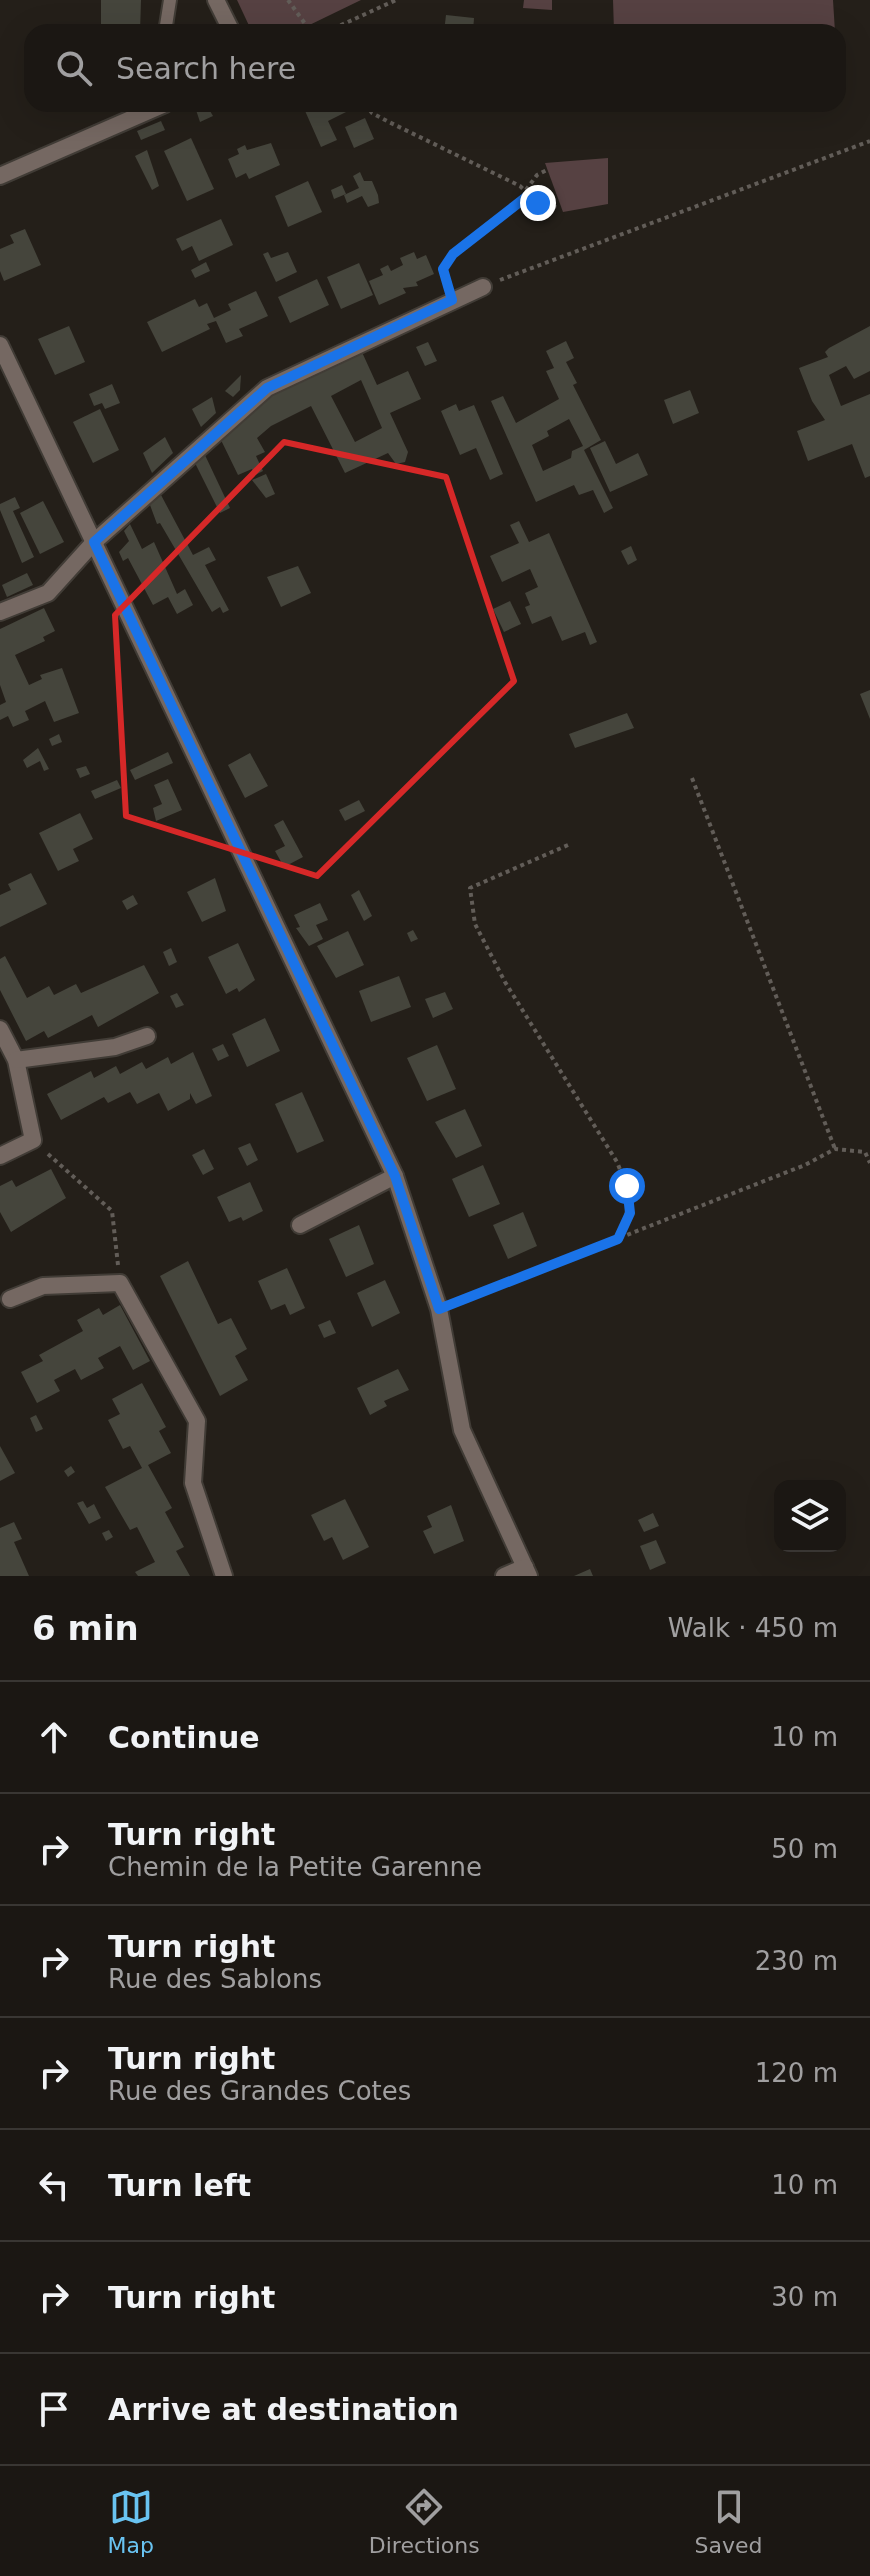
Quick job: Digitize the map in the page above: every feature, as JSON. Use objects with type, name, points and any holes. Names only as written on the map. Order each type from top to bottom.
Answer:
[{"type":"street","points":[[216,0],[228,24]]},
{"type":"street","points":[[0,176],[137,112]]},
{"type":"street","points":[[0,612],[48,593],[94,542],[267,388],[483,287]]},
{"type":"street","points":[[0,345],[395,1176],[439,1309],[462,1430],[527,1572],[504,1576]]},
{"type":"street","points":[[0,1029],[16,1060],[33,1140],[0,1156]]},
{"type":"street","points":[[16,1060],[115,1047],[147,1036]]},
{"type":"street","points":[[300,1225],[395,1176]]},
{"type":"street","points":[[10,1299],[43,1286],[120,1283],[197,1421],[193,1483],[224,1576]]},
{"type":"lane","points":[[166,24],[170,0]]},
{"type":"path","points":[[288,0],[305,24]]},
{"type":"path","points":[[344,24],[396,0]]},
{"type":"path","points":[[371,112],[528,192],[538,203],[560,208]]},
{"type":"path","points":[[483,287],[870,141]]},
{"type":"path","points":[[452,300],[443,269],[447,261],[528,192],[537,175],[547,170]]},
{"type":"path","points":[[692,778],[835,1149]]},
{"type":"path","points":[[568,845],[470,888],[475,924],[505,982],[617,1162],[627,1186],[630,1213],[618,1239]]},
{"type":"path","points":[[33,1140],[112,1211],[120,1283]]},
{"type":"path","points":[[439,1309],[805,1165],[835,1149],[865,1152],[870,1163]]},
{"type":"highlighted area","points":[[284,442],[446,477],[514,681],[317,876],[126,816],[115,615]]},
{"type":"shaded area","points":[[237,0],[361,0],[312,24],[248,24]]},
{"type":"shaded area","points":[[524,0],[552,0],[552,10],[523,8]]},
{"type":"shaded area","points":[[613,0],[833,0],[834,24],[614,24]]},
{"type":"shaded area","points":[[608,158],[608,204],[563,212],[545,163]]},
{"type":"building","points":[[101,0],[141,0],[140,24],[101,24]]},
{"type":"building","points":[[446,15],[474,18],[474,24],[445,24]]},
{"type":"building","points":[[197,112],[211,112],[213,116],[200,122]]},
{"type":"building","points":[[306,112],[346,112],[328,121],[337,140],[321,147]]},
{"type":"building","points":[[365,118],[374,139],[354,148],[345,127]]},
{"type":"building","points":[[161,121],[165,130],[141,140],[137,131]]},
{"type":"building","points":[[191,138],[214,189],[187,201],[164,151]]},
{"type":"building","points":[[271,143],[280,165],[249,179],[246,173],[236,178],[228,159],[239,154],[237,149],[245,145],[247,150]]},
{"type":"building","points":[[147,150],[159,186],[152,190],[135,156]]},
{"type":"building","points":[[360,172],[364,181],[372,181],[379,203],[368,207],[362,196],[347,203],[344,195],[359,188],[353,176]]},
{"type":"building","points":[[308,181],[322,212],[288,227],[275,196]]},
{"type":"building","points":[[342,185],[346,194],[334,199],[331,190]]},
{"type":"building","points":[[221,219],[233,245],[199,261],[192,246],[182,251],[176,239]]},
{"type":"building","points":[[25,229],[41,265],[4,281],[0,271],[0,249],[14,243],[10,235]]},
{"type":"building","points":[[268,252],[271,258],[288,252],[297,272],[276,282],[263,254]]},
{"type":"building","points":[[414,252],[417,259],[426,255],[434,274],[416,282],[418,286],[403,288],[406,293],[379,305],[369,281],[383,275],[380,269],[388,265],[391,271],[403,265],[400,258]]},
{"type":"building","points":[[206,262],[210,271],[195,278],[191,270]]},
{"type":"building","points":[[359,263],[373,295],[341,309],[327,277]]},
{"type":"building","points":[[317,279],[329,305],[290,323],[278,297]]},
{"type":"building","points":[[256,291],[268,316],[239,329],[243,336],[226,343],[216,321],[207,324],[210,329],[162,352],[147,322],[195,299],[199,307],[207,303],[214,318],[231,310],[228,304]]},
{"type":"building","points":[[69,326],[85,362],[55,375],[38,339]]},
{"type":"building","points":[[870,326],[870,371],[854,379],[846,366],[829,375],[841,406],[870,394],[870,476],[865,478],[852,444],[808,461],[797,431],[825,420],[812,401],[799,368],[828,357],[825,352],[829,348]]},
{"type":"building","points":[[566,341],[574,358],[566,362],[577,383],[573,385],[601,440],[584,450],[613,508],[604,513],[593,490],[579,495],[574,485],[536,502],[491,401],[503,396],[516,423],[559,399],[546,371],[554,368],[546,351]],"holes":[[[569,419],[583,446],[572,451],[571,458],[543,471],[532,445],[549,436],[547,431]]]},
{"type":"building","points":[[428,342],[437,361],[425,366],[416,347]]},
{"type":"building","points":[[361,350],[377,385],[408,371],[421,399],[390,413],[408,452],[405,462],[396,464],[388,453],[345,473],[311,406],[271,426],[257,438],[265,452],[256,456],[263,471],[255,475],[252,469],[238,475],[220,438],[259,401]],"holes":[[[361,380],[382,428],[355,442],[331,396]]]},
{"type":"building","points":[[241,375],[240,390],[233,397],[225,391]]},
{"type":"building","points":[[112,384],[120,403],[105,409],[102,403],[94,406],[89,394]]},
{"type":"building","points":[[690,390],[699,413],[673,424],[664,400]]},
{"type":"building","points":[[212,397],[216,413],[201,427],[192,409]]},
{"type":"building","points":[[456,404],[459,411],[474,405],[503,474],[490,480],[476,448],[460,455],[441,411]]},
{"type":"building","points":[[100,409],[119,450],[93,463],[73,422]]},
{"type":"building","points":[[165,437],[173,453],[152,473],[143,453]]},
{"type":"building","points":[[605,441],[616,464],[638,453],[648,475],[610,492],[590,448]]},
{"type":"building","points":[[204,453],[230,508],[220,513],[195,463]]},
{"type":"building","points":[[266,474],[275,494],[266,498],[252,480]]},
{"type":"building","points":[[161,495],[193,555],[209,547],[216,560],[205,565],[229,610],[223,613],[220,607],[212,612],[160,523],[157,524],[150,505]]},
{"type":"building","points":[[15,497],[20,508],[13,511],[34,557],[22,563],[0,510],[0,504]]},
{"type":"building","points":[[43,501],[64,542],[40,554],[20,513]]},
{"type":"building","points":[[519,521],[529,542],[549,533],[597,642],[590,645],[585,632],[562,641],[551,616],[532,624],[525,607],[530,605],[525,593],[538,587],[530,569],[502,582],[490,556],[519,543],[510,525]]},
{"type":"building","points":[[130,524],[142,549],[154,542],[177,594],[185,589],[193,605],[177,614],[168,597],[153,605],[128,558],[123,561],[119,552],[129,541],[124,531]]},
{"type":"building","points":[[631,546],[637,560],[628,565],[621,551]]},
{"type":"building","points":[[298,566],[311,593],[281,607],[267,577]]},
{"type":"building","points":[[27,573],[33,585],[7,597],[2,585]]},
{"type":"building","points":[[510,601],[521,624],[504,632],[493,609]]},
{"type":"building","points":[[44,608],[55,631],[43,637],[45,641],[15,655],[29,685],[42,679],[40,675],[62,668],[79,713],[54,722],[45,701],[25,711],[29,720],[13,727],[8,716],[0,720],[0,705],[6,702],[0,685],[0,629]]},
{"type":"building","points":[[870,690],[870,719],[860,694]]},
{"type":"building","points":[[627,713],[634,728],[575,748],[569,734]]},
{"type":"building","points":[[59,734],[62,742],[52,746],[49,739]]},
{"type":"building","points":[[38,748],[49,769],[44,771],[40,761],[27,768],[23,760]]},
{"type":"building","points":[[168,752],[173,763],[135,780],[130,770]]},
{"type":"building","points":[[250,753],[268,786],[245,798],[228,765]]},
{"type":"building","points":[[86,766],[90,774],[80,778],[76,769]]},
{"type":"building","points":[[168,779],[182,810],[156,821],[153,808],[162,804],[154,785]]},
{"type":"building","points":[[117,780],[121,788],[95,799],[91,791]]},
{"type":"building","points":[[359,800],[365,811],[345,821],[339,810]]},
{"type":"building","points":[[80,813],[93,839],[73,849],[79,861],[58,871],[39,833]]},
{"type":"building","points":[[283,820],[303,857],[284,867],[275,851],[285,846],[274,825]]},
{"type":"building","points":[[31,873],[47,904],[0,927],[0,895],[11,890],[8,884]]},
{"type":"building","points":[[215,878],[226,911],[202,922],[187,892]]},
{"type":"building","points":[[359,890],[372,916],[364,921],[351,895]]},
{"type":"building","points":[[133,895],[138,904],[127,910],[122,901]]},
{"type":"building","points":[[320,903],[328,920],[316,925],[323,939],[309,946],[296,928],[300,927],[294,915]]},
{"type":"building","points":[[413,930],[418,939],[411,942],[407,933]]},
{"type":"building","points":[[348,931],[364,965],[336,978],[317,946]]},
{"type":"building","points":[[238,943],[255,980],[239,992],[237,988],[226,994],[208,957]]},
{"type":"building","points":[[171,948],[177,962],[169,966],[163,952]]},
{"type":"building","points":[[5,956],[27,998],[49,986],[54,995],[76,984],[81,993],[144,965],[159,993],[98,1027],[92,1015],[48,1038],[44,1031],[26,1041],[0,990],[0,959]]},
{"type":"building","points":[[399,976],[411,1007],[371,1022],[359,991]]},
{"type":"building","points":[[445,992],[453,1009],[433,1018],[425,999]]},
{"type":"building","points":[[177,993],[184,1005],[176,1008],[170,996]]},
{"type":"building","points":[[265,1018],[280,1051],[247,1067],[232,1034]]},
{"type":"building","points":[[223,1044],[229,1056],[218,1061],[212,1049]]},
{"type":"building","points":[[437,1045],[456,1089],[427,1101],[407,1058]]},
{"type":"building","points":[[193,1052],[212,1096],[196,1104],[190,1093],[190,1099],[168,1111],[159,1093],[137,1104],[130,1092],[108,1103],[104,1097],[61,1120],[47,1094],[91,1071],[94,1078],[116,1066],[120,1074],[142,1062],[146,1069],[168,1057],[171,1064]]},
{"type":"building","points":[[302,1092],[324,1141],[297,1153],[275,1104]]},
{"type":"building","points":[[465,1109],[482,1146],[456,1158],[435,1122]]},
{"type":"building","points":[[250,1143],[258,1160],[247,1166],[238,1148]]},
{"type":"building","points":[[204,1149],[214,1169],[203,1175],[192,1155]]},
{"type":"building","points":[[483,1165],[500,1204],[469,1217],[452,1179]]},
{"type":"building","points":[[51,1169],[66,1198],[11,1232],[0,1212],[0,1186],[12,1180],[16,1187]]},
{"type":"building","points":[[250,1182],[263,1211],[243,1221],[241,1217],[229,1222],[217,1197]]},
{"type":"building","points":[[523,1212],[537,1246],[508,1259],[493,1225]]},
{"type":"building","points":[[359,1225],[374,1264],[346,1277],[329,1239]]},
{"type":"building","points":[[188,1261],[218,1324],[231,1318],[247,1349],[235,1356],[248,1380],[220,1396],[160,1276]]},
{"type":"building","points":[[287,1268],[305,1308],[290,1315],[285,1304],[271,1310],[258,1281]]},
{"type":"building","points":[[385,1280],[400,1313],[372,1327],[357,1293]]},
{"type":"building","points":[[120,1305],[150,1361],[133,1370],[120,1346],[98,1358],[104,1368],[81,1380],[75,1369],[54,1380],[60,1391],[37,1403],[21,1372],[43,1361],[39,1355],[83,1331],[77,1320],[99,1308],[103,1315]]},
{"type":"building","points":[[330,1320],[336,1333],[324,1338],[318,1325]]},
{"type":"building","points":[[398,1369],[409,1390],[384,1401],[387,1406],[370,1415],[357,1388]]},
{"type":"building","points":[[142,1383],[166,1427],[159,1431],[171,1453],[148,1465],[172,1508],[165,1512],[184,1547],[176,1551],[190,1576],[138,1576],[135,1572],[155,1562],[137,1527],[130,1530],[105,1487],[142,1468],[130,1446],[123,1449],[108,1420],[120,1414],[112,1399]]},
{"type":"building","points":[[36,1415],[43,1429],[36,1432],[30,1418]]},
{"type":"building","points":[[0,1446],[15,1473],[0,1481]]},
{"type":"building","points":[[71,1466],[75,1472],[68,1477],[64,1471]]},
{"type":"building","points":[[345,1499],[369,1547],[343,1560],[332,1537],[324,1541],[311,1515]]},
{"type":"building","points":[[83,1501],[87,1508],[94,1504],[101,1518],[89,1524],[77,1503]]},
{"type":"building","points":[[451,1505],[464,1541],[434,1554],[423,1531],[432,1527],[427,1516]]},
{"type":"building","points":[[653,1513],[659,1526],[644,1532],[638,1520]]},
{"type":"building","points":[[14,1522],[22,1539],[14,1542],[29,1576],[0,1576],[0,1528]]},
{"type":"building","points":[[109,1530],[113,1537],[106,1541],[102,1533]]},
{"type":"building","points":[[656,1540],[666,1563],[650,1570],[640,1546]]},
{"type":"building","points":[[590,1569],[593,1576],[574,1576]]},
{"type":"route","points":[[538,203],[530,194],[453,254],[443,269],[452,300],[267,388],[240,408],[94,542],[395,1176],[439,1309],[618,1239],[630,1213],[627,1186]]}]
